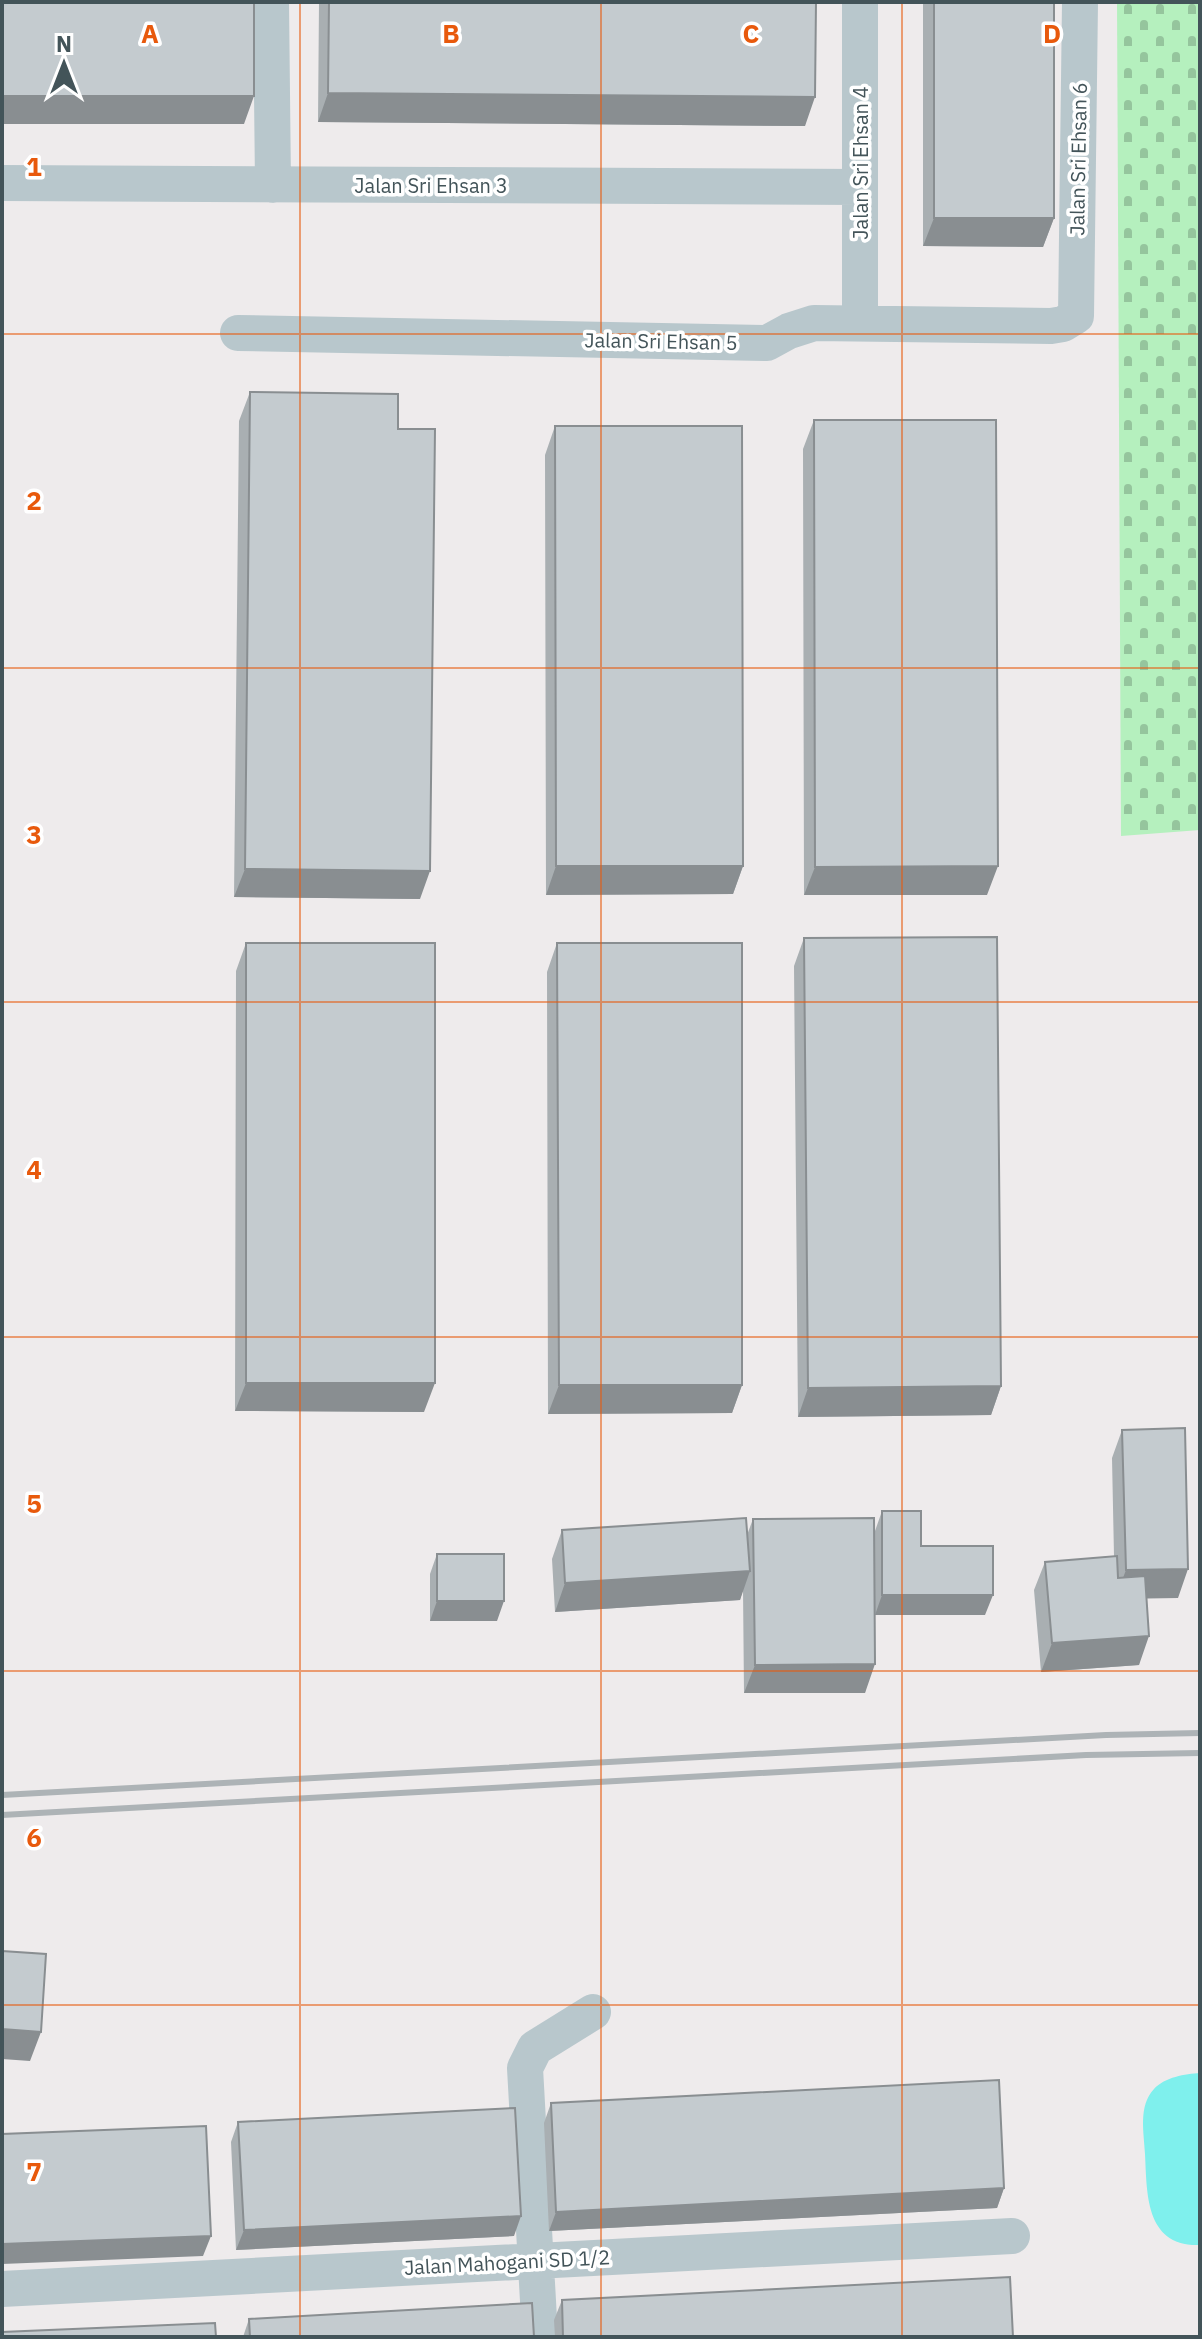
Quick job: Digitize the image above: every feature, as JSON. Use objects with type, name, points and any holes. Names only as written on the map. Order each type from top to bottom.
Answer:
[{"type":"street","points":[[271,2],[273,185]]},
{"type":"street","name":"Jalan Sri Ehsan 4","points":[[860,2],[860,323]]},
{"type":"street","name":"Jalan Sri Ehsan 6","points":[[1076,316],[1080,2]]},
{"type":"street","name":"Jalan Sri Ehsan 3","points":[[2,183],[860,187]]},
{"type":"street","name":"Jalan Sri Ehsan 5","points":[[238,333],[767,343],[789,331],[814,323],[1051,326],[1063,324],[1076,316]]},
{"type":"street","points":[[540,2337],[525,2068],[535,2048],[593,2012]]},
{"type":"street","name":"Jalan Mahogani SD 1/2","points":[[2,2289],[1012,2236]]},
{"type":"green space","points":[[1117,2],[1200,2],[1200,830],[1121,836]]},
{"type":"water","points":[[1200,2073],[1200,2245],[1182,2243],[1168,2237],[1153,2215],[1147,2185],[1143,2120],[1146,2103],[1154,2089],[1176,2077]]},
{"type":"building","points":[[2,2],[254,2],[254,96],[2,96]]},
{"type":"building","points":[[329,2],[816,2],[815,97],[328,93]]},
{"type":"building","points":[[934,2],[1054,2],[1054,218],[934,218]]},
{"type":"building","points":[[250,392],[398,394],[398,429],[435,429],[430,871],[245,869]]},
{"type":"building","points":[[814,420],[996,420],[998,866],[815,867]]},
{"type":"building","points":[[555,426],[742,426],[743,866],[556,866]]},
{"type":"building","points":[[997,937],[1001,1386],[808,1388],[804,938]]},
{"type":"building","points":[[246,943],[435,943],[435,1383],[246,1383]]},
{"type":"building","points":[[557,943],[742,943],[742,1385],[559,1385]]},
{"type":"building","points":[[1185,1428],[1188,1569],[1126,1570],[1122,1430]]},
{"type":"building","points":[[882,1511],[921,1511],[921,1546],[993,1546],[993,1595],[882,1595]]},
{"type":"building","points":[[746,1518],[750,1571],[565,1583],[562,1530]]},
{"type":"building","points":[[874,1518],[875,1664],[755,1665],[753,1519]]},
{"type":"building","points":[[437,1554],[504,1554],[504,1601],[437,1601]]},
{"type":"building","points":[[1117,1556],[1118,1578],[1145,1576],[1149,1636],[1052,1643],[1045,1562]]},
{"type":"building","points":[[2,1951],[46,1954],[41,2032],[2,2029]]},
{"type":"building","points":[[999,2080],[1004,2188],[556,2212],[551,2103]]},
{"type":"building","points":[[515,2108],[521,2216],[244,2230],[238,2122]]},
{"type":"building","points":[[206,2126],[211,2236],[2,2244],[2,2134]]},
{"type":"building","points":[[1010,2277],[1013,2337],[563,2337],[562,2300]]},
{"type":"building","points":[[532,2303],[534,2337],[250,2337],[249,2319]]},
{"type":"building","points":[[215,2323],[216,2337],[2,2337],[2,2332]]},
{"type":"railway","points":[[2,1795],[1106,1735],[1200,1733]]},
{"type":"railway","points":[[2,1815],[1086,1755],[1200,1753]]}]
